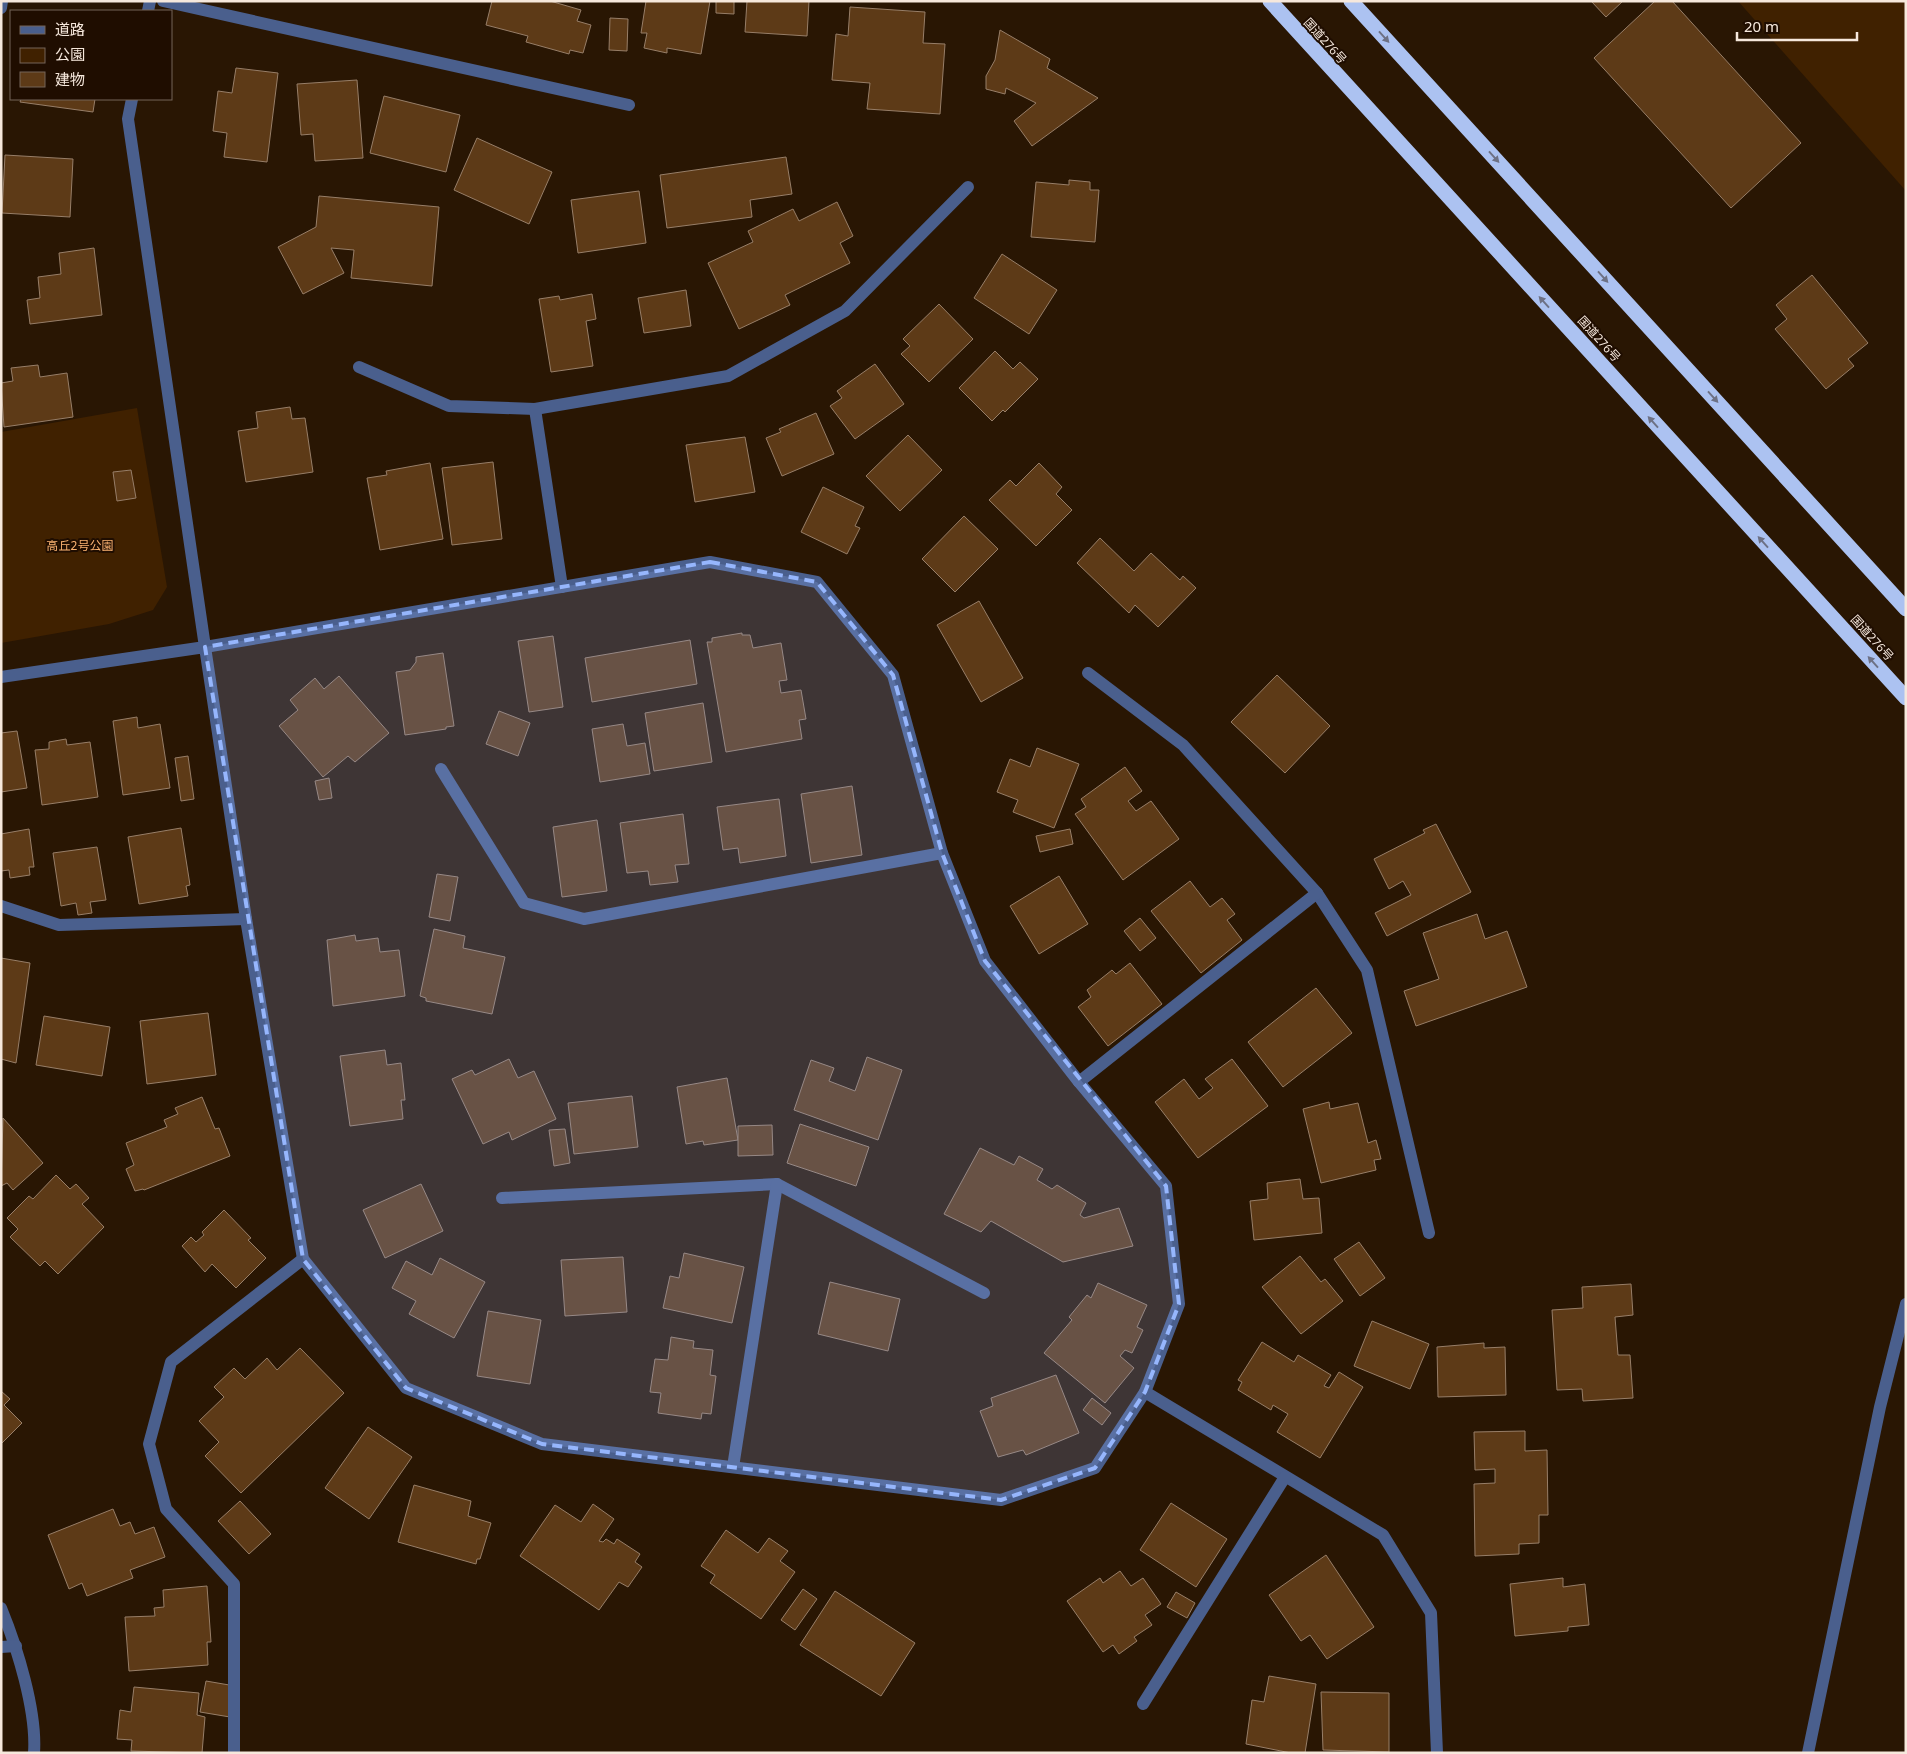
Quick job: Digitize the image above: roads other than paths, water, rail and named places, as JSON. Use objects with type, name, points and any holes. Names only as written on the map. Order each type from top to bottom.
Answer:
[{"type":"highway","name":"国道276号","points":[[1270,1],[1906,698]]},
{"type":"highway","points":[[1351,1],[1906,609]]},
{"type":"street","points":[[1,8],[2,1]]},
{"type":"street","points":[[162,1],[629,105]]},
{"type":"street","points":[[1,677],[205,647],[710,562],[817,582],[893,675],[942,853],[985,961],[1079,1082],[1166,1186],[1179,1304],[1145,1392],[1095,1468],[1001,1500],[542,1444],[406,1388],[303,1259],[246,919],[205,647],[128,119],[132,100]]},
{"type":"street","points":[[359,367],[449,406],[534,409],[728,376],[845,311],[968,187]]},
{"type":"street","points":[[534,409],[562,587]]},
{"type":"street","points":[[1088,673],[1183,744],[1317,893],[1367,970],[1429,1233]]},
{"type":"street","points":[[441,769],[524,903],[584,919],[942,853]]},
{"type":"street","points":[[1079,1082],[1317,893]]},
{"type":"street","points":[[1,906],[59,925],[246,919]]},
{"type":"street","points":[[733,1467],[777,1184]]},
{"type":"street","points":[[502,1198],[777,1184],[984,1293]]},
{"type":"street","points":[[234,1753],[234,1584],[166,1509],[149,1444],[170,1362],[303,1259]]},
{"type":"street","points":[[1808,1753],[1880,1407],[1906,1304]]},
{"type":"street","points":[[1145,1392],[1383,1535],[1431,1613],[1437,1753]]},
{"type":"street","points":[[1143,1704],[1286,1476]]},
{"type":"street","points":[[1,1608],[16,1646],[35,1735],[34,1753]]},
{"type":"street","points":[[1,1648],[16,1646]]},
{"type":"park label","name":"高丘2号公園","points":[[80,546]]}]
